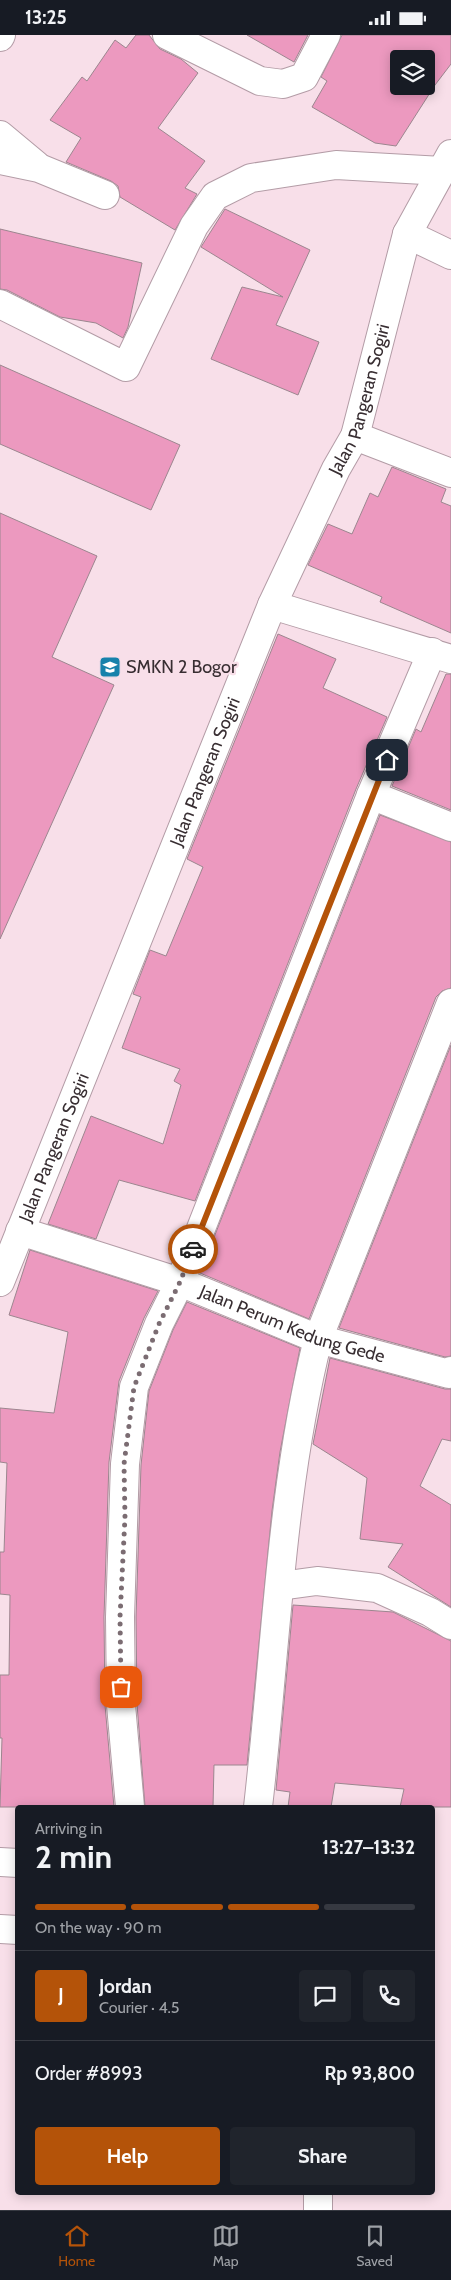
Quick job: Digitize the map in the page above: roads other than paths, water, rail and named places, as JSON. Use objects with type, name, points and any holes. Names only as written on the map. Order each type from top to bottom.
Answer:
[{"type":"street","points":[[167,35],[260,81],[283,84],[304,77],[326,35]]},
{"type":"street","points":[[0,135],[39,168]]},
{"type":"street","points":[[0,160],[39,168],[105,195]]},
{"type":"street","points":[[0,304],[126,367],[194,226],[215,196],[251,178],[336,165],[446,162]]},
{"type":"street","name":"Jalan Pangeran Sogiri","points":[[0,1282],[272,605],[336,469],[355,436],[407,234],[446,162]]},
{"type":"street","points":[[407,234],[451,255]]},
{"type":"street","points":[[355,436],[451,473]]},
{"type":"street","points":[[130,1805],[121,1705],[120,1617],[125,1517],[124,1464],[134,1387],[159,1324],[180,1282],[371,795],[442,656],[272,605]]},
{"type":"street","points":[[371,795],[451,827]]},
{"type":"street","points":[[258,1805],[294,1459],[308,1380],[318,1339],[451,1003]]},
{"type":"street","name":"Jalan Perum Kedung Gede","points":[[20,1231],[180,1282],[318,1339],[451,1373]]},
{"type":"street","points":[[280,1586],[317,1581],[377,1588],[451,1625]]},
{"type":"street","points":[[0,1862],[15,1863]]},
{"type":"street","points":[[0,1929],[15,1930]]},
{"type":"street","points":[[318,2195],[318,2210]]},
{"type":"place","name":"SMKN 2 Bogor","points":[[110,667]]}]
